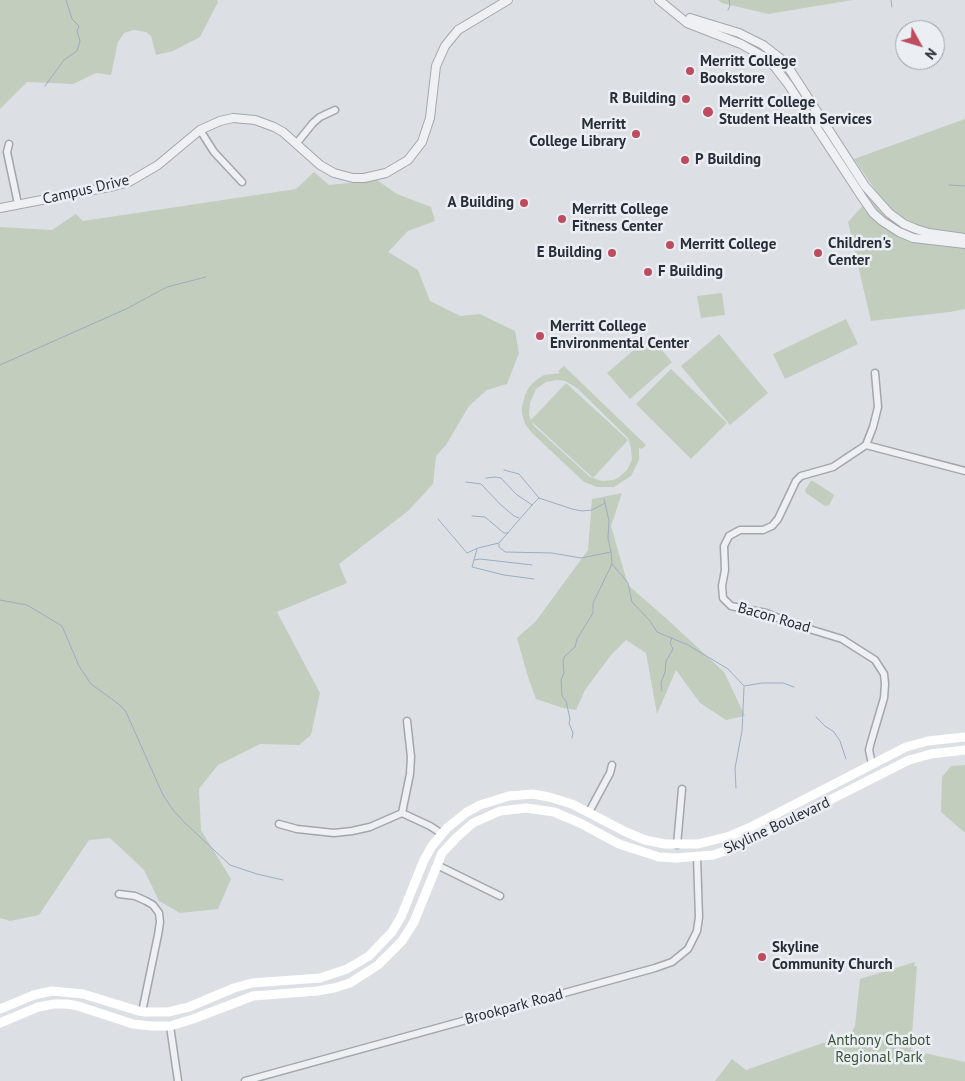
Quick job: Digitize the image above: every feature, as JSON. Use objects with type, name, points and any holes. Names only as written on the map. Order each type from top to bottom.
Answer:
[{"type":"main road","name":"Skyline Boulevard","points":[[0,1009],[34,995],[52,991],[83,994],[142,1012],[157,1013],[178,1010],[252,983],[320,978],[339,972],[357,964],[374,952],[392,932],[401,917],[424,860],[442,834],[467,812],[487,802],[509,796],[533,794],[549,797],[572,804],[645,840],[677,845],[698,844],[730,836],[906,748],[921,743],[965,737]]},
{"type":"main road","name":"Skyline Boulevard","points":[[0,1023],[38,1007],[54,1004],[78,1006],[133,1024],[170,1026],[253,996],[334,988],[365,975],[388,957],[402,941],[414,922],[442,854],[473,823],[500,811],[526,808],[544,809],[564,815],[619,844],[667,858],[713,855],[737,847],[909,760],[931,754],[965,750]]},
{"type":"street","name":"Campus Drive","points":[[0,208],[129,182],[158,166],[200,130],[220,121],[233,118],[255,120],[274,127],[327,169],[353,178],[376,176],[397,168],[416,151],[427,130],[436,66],[445,46],[458,30],[496,3],[508,0]]},
{"type":"street","points":[[659,0],[688,23],[741,44],[774,66],[788,84],[862,197],[882,220],[899,232],[913,238],[965,244]]},
{"type":"street","points":[[676,13],[738,33],[771,51],[790,70],[865,186],[889,213],[904,224],[916,229],[929,233],[965,238]]},
{"type":"street","points":[[296,144],[313,122],[335,110]]},
{"type":"street","points":[[200,130],[214,152],[242,182]]},
{"type":"street","points":[[9,144],[7,152],[18,204]]},
{"type":"street","points":[[875,373],[878,407],[866,445],[965,471]]},
{"type":"street","name":"Bacon Road","points":[[866,445],[833,467],[801,476],[796,481],[778,519],[772,526],[763,530],[740,530],[729,536],[724,546],[725,570],[722,586],[724,598],[731,606],[766,614],[842,639],[875,660],[884,674],[885,684],[884,698],[870,742],[869,750],[872,764]]},
{"type":"street","points":[[402,813],[410,774],[411,758],[407,721]]},
{"type":"street","points":[[589,812],[612,765]]},
{"type":"street","points":[[677,845],[682,788]]},
{"type":"street","points":[[279,824],[306,830],[334,833],[370,827],[402,813],[430,826],[442,834]]},
{"type":"street","name":"Brookpark Road","points":[[245,1081],[646,971],[672,962],[688,949],[697,931],[699,917],[697,857]]},
{"type":"street","points":[[437,865],[500,896]]},
{"type":"street","points":[[119,894],[135,896],[146,900],[159,913],[158,935],[142,1012]]},
{"type":"street","points":[[170,1026],[178,1081]]},
{"type":"green space","points":[[0,0],[217,0],[218,2],[200,37],[173,51],[156,55],[151,36],[146,32],[134,30],[124,33],[118,42],[111,75],[96,73],[73,84],[27,82],[0,109]]},
{"type":"green space","points":[[718,0],[853,0],[768,14],[722,3]]},
{"type":"green space","points":[[965,119],[965,309],[871,321],[848,222],[876,191],[854,159]]},
{"type":"green space","points":[[314,172],[329,185],[377,180],[397,194],[431,207],[435,221],[408,231],[388,252],[418,270],[430,301],[460,316],[480,314],[515,331],[519,353],[507,384],[487,390],[469,406],[446,445],[436,456],[433,484],[408,511],[339,564],[347,583],[277,612],[320,693],[311,735],[299,745],[260,744],[218,765],[199,789],[201,830],[231,879],[218,909],[180,913],[159,901],[144,870],[110,838],[89,840],[39,915],[10,921],[0,918],[0,227],[52,230],[76,214],[83,221],[296,189]]},
{"type":"green space","points":[[722,293],[725,315],[701,318],[697,296]]},
{"type":"green space","points":[[846,319],[858,344],[785,379],[773,354]]},
{"type":"green space","points":[[719,334],[768,393],[730,425],[681,366]]},
{"type":"green space","points":[[650,336],[672,362],[630,399],[607,373]]},
{"type":"green space","points":[[564,366],[646,445],[642,449],[639,448],[639,460],[631,476],[614,487],[597,487],[584,482],[532,433],[525,424],[522,407],[529,387],[544,375],[560,373],[558,371]],"holes":[[[565,381],[577,388],[628,438],[632,460],[627,470],[618,478],[602,481],[593,478],[628,440],[566,383],[531,420],[529,415],[530,403],[536,389],[546,382]],[[532,422],[593,478],[534,426]]]},
{"type":"green space","points":[[671,369],[727,423],[691,459],[636,404]]},
{"type":"green space","points":[[811,481],[833,494],[834,496],[829,505],[825,506],[806,493],[805,490]]},
{"type":"green space","points":[[622,493],[611,526],[628,585],[724,672],[745,716],[726,720],[700,703],[676,670],[657,714],[646,653],[626,640],[611,655],[585,690],[576,710],[563,708],[536,699],[517,638],[536,621],[588,550],[592,499]]},
{"type":"green space","points":[[965,765],[964,832],[941,812],[942,777],[951,766]]},
{"type":"green space","name":"Anthony Chabot Regional Park","points":[[915,962],[914,966],[917,966],[911,1050],[965,1062],[965,1081],[715,1081],[732,1059],[746,1070],[851,1033],[855,1026],[860,979]]},
{"type":"waterway","points":[[45,86],[64,60],[77,51],[80,41],[77,31],[79,26],[72,19],[66,0]]},
{"type":"waterway","points":[[728,10],[730,6],[729,0]]},
{"type":"waterway","points":[[891,0],[892,7]]},
{"type":"waterway","points":[[949,185],[965,186]]},
{"type":"waterway","points":[[0,365],[126,309],[167,287],[206,277]]},
{"type":"waterway","points":[[504,470],[519,474],[539,498]]},
{"type":"waterway","points":[[486,478],[501,478],[516,494],[532,505]]},
{"type":"waterway","points":[[466,482],[481,484],[501,505],[519,518]]},
{"type":"waterway","points":[[438,519],[467,553],[499,543],[539,498],[582,511],[592,510],[605,503]]},
{"type":"waterway","points":[[572,738],[573,733],[569,723],[570,719],[566,701],[562,696],[563,661],[565,656],[575,647],[577,639],[593,613],[593,603],[612,564],[608,538],[609,521],[604,499]]},
{"type":"waterway","points":[[472,516],[485,517],[504,533],[508,533]]},
{"type":"waterway","points":[[499,544],[499,547],[505,552],[552,553],[581,558],[611,552]]},
{"type":"waterway","points":[[477,549],[472,567],[504,575],[534,579]]},
{"type":"waterway","points":[[474,560],[480,559],[532,565]]},
{"type":"waterway","points":[[612,564],[628,583],[632,602],[650,621],[657,632],[688,645],[728,669],[744,686],[762,683],[783,683],[794,687]]},
{"type":"waterway","points":[[0,600],[27,605],[62,626],[79,666],[91,684],[120,705],[126,712],[163,795],[185,823],[230,865],[283,880]]},
{"type":"waterway","points":[[662,691],[661,683],[666,661],[673,649],[670,643],[672,638]]},
{"type":"waterway","points":[[736,788],[735,768],[742,731],[744,687]]},
{"type":"waterway","points":[[816,717],[834,732],[840,741],[846,759]]},
{"type":"place","name":"Merritt College Bookstore","points":[[690,71]]},
{"type":"place","name":"R Building","points":[[686,99]]},
{"type":"place","name":"Merritt College Student Health Services","points":[[708,112]]},
{"type":"place","name":"Merritt College Library","points":[[636,134]]},
{"type":"place","name":"P Building","points":[[685,160]]},
{"type":"place","name":"A Building","points":[[524,203]]},
{"type":"place","name":"Merritt College Fitness Center","points":[[562,219]]},
{"type":"place","name":"Merritt College","points":[[670,245]]},
{"type":"place","name":"E Building","points":[[612,253]]},
{"type":"place","name":"Children's Center","points":[[818,253]]},
{"type":"place","name":"F Building","points":[[648,272]]},
{"type":"place","name":"Merritt College Environmental Center","points":[[540,336]]},
{"type":"place","name":"Skyline Community Church","points":[[762,957]]}]
